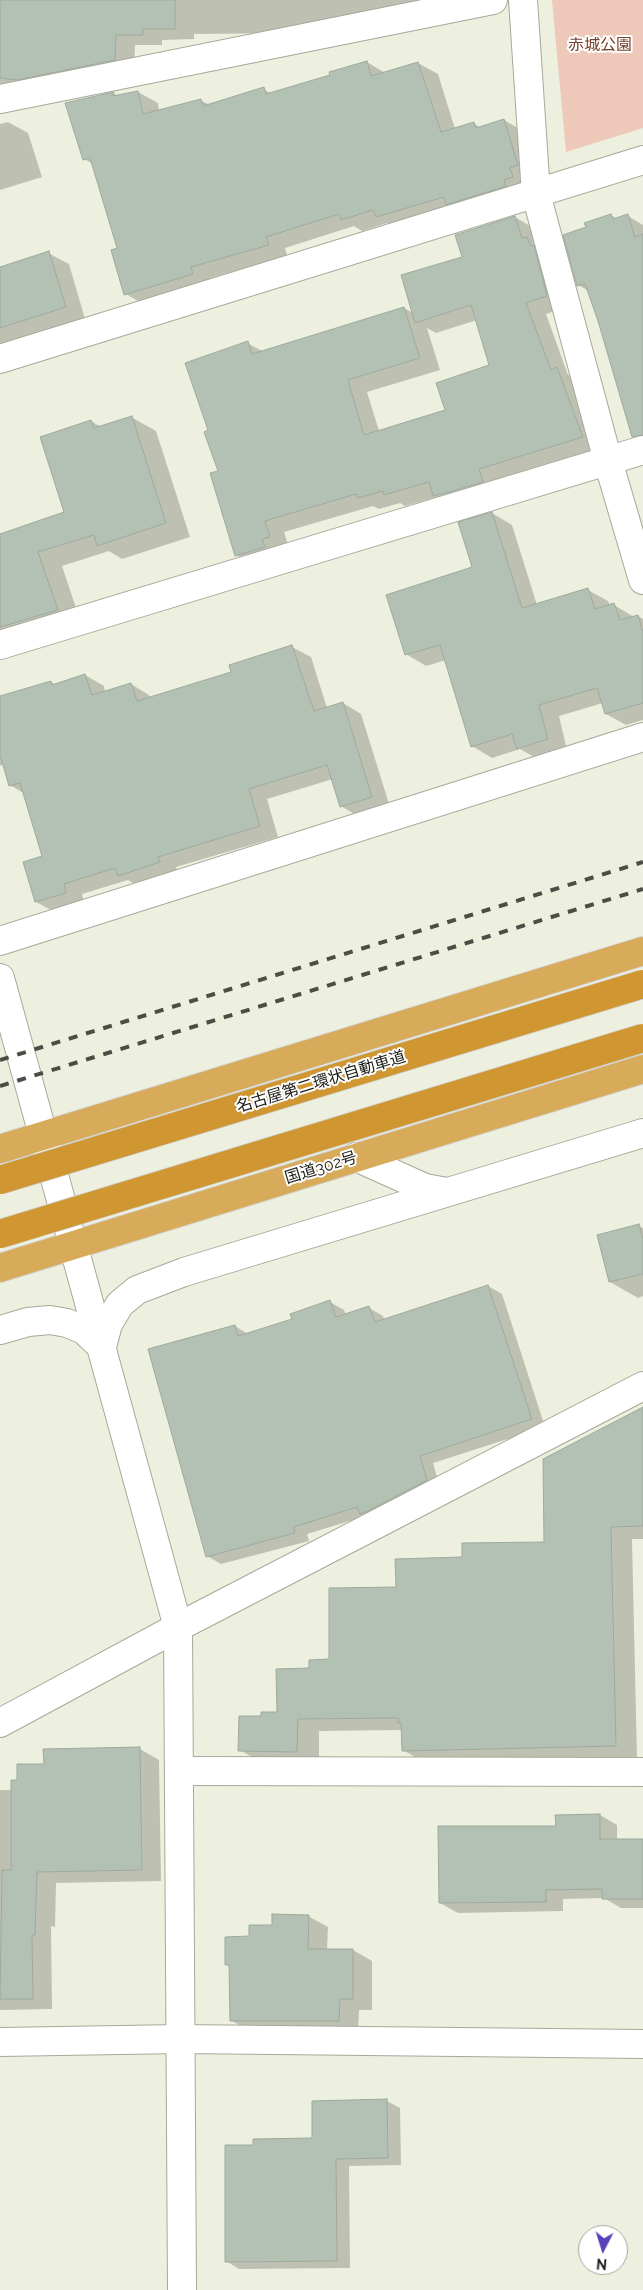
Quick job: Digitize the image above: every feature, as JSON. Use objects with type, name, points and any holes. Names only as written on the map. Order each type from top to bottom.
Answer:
[{"type":"highway","points":[[0,1150],[643,951]]},
{"type":"highway","name":"名古屋第二環状自動車道","points":[[0,1180],[643,984]]},
{"type":"highway","points":[[0,1234],[643,1038]]},
{"type":"highway","name":"国道302号","points":[[0,1268],[643,1069]]},
{"type":"street","points":[[0,99],[493,0]]},
{"type":"street","points":[[523,0],[536,194],[608,461],[643,580]]},
{"type":"street","points":[[0,359],[643,160]]},
{"type":"street","points":[[0,645],[643,450]]},
{"type":"street","points":[[0,941],[643,737]]},
{"type":"street","points":[[0,978],[178,1627],[182,2290]]},
{"type":"street","points":[[102,1347],[108,1324],[120,1304],[137,1290],[184,1272],[643,1133]]},
{"type":"street","points":[[356,1157],[425,1188],[449,1192]]},
{"type":"street","points":[[0,1330],[28,1322],[50,1320],[67,1323],[84,1330],[102,1347]]},
{"type":"street","points":[[0,1723],[178,1627],[643,1386]]},
{"type":"street","points":[[179,1771],[643,1772]]},
{"type":"street","points":[[0,2042],[181,2039],[643,2044]]},
{"type":"green space","name":"赤城公園","points":[[552,0],[643,0],[643,128],[566,152]]},
{"type":"building","points":[[0,0],[175,0],[175,29],[143,29],[143,35],[116,35],[115,60],[17,80],[0,78]]},
{"type":"building","points":[[367,61],[371,76],[418,62],[441,132],[474,122],[476,128],[504,119],[518,165],[510,168],[513,177],[504,180],[506,186],[446,205],[444,197],[376,217],[373,210],[341,220],[339,214],[266,237],[269,245],[191,267],[193,274],[124,295],[111,250],[117,248],[90,158],[83,160],[65,103],[114,92],[113,96],[138,91],[143,114],[201,99],[203,106],[264,87],[266,94],[330,75],[329,72]]},
{"type":"building","points":[[611,214],[613,219],[628,214],[635,237],[643,234],[643,435],[632,437],[598,321],[585,284],[577,286],[563,235],[586,227],[584,223]]},
{"type":"building","points":[[515,216],[522,238],[527,237],[531,246],[534,245],[547,296],[526,303],[551,370],[557,367],[583,437],[479,469],[483,482],[449,492],[433,496],[429,482],[384,495],[383,491],[358,498],[356,494],[265,521],[270,537],[262,539],[265,547],[235,556],[210,473],[218,471],[204,432],[208,430],[185,363],[248,341],[252,354],[404,307],[420,358],[348,380],[364,435],[445,410],[436,383],[489,365],[471,305],[415,323],[401,275],[462,257],[455,235]]},
{"type":"building","points":[[49,251],[66,307],[0,328],[0,267]]},
{"type":"building","points":[[132,416],[166,523],[97,546],[94,535],[38,552],[58,610],[0,627],[0,534],[64,512],[40,437],[91,420],[94,428]]},
{"type":"building","points":[[492,512],[522,608],[588,588],[595,609],[614,603],[620,620],[638,615],[643,632],[643,703],[605,714],[597,688],[539,705],[548,739],[517,749],[512,734],[471,747],[440,645],[405,655],[386,595],[472,567],[458,522]]},
{"type":"building","points":[[292,645],[314,711],[343,702],[372,797],[340,807],[327,765],[249,789],[260,826],[158,857],[160,862],[118,876],[115,868],[64,884],[66,893],[35,902],[23,862],[42,856],[20,783],[9,786],[0,755],[0,696],[51,681],[52,685],[85,674],[92,695],[131,683],[137,701],[231,672],[229,665]]},
{"type":"building","points":[[639,1224],[643,1239],[643,1274],[609,1282],[597,1235]]},
{"type":"building","points":[[488,1285],[532,1419],[420,1456],[427,1480],[368,1511],[360,1514],[357,1507],[294,1527],[295,1533],[206,1557],[148,1349],[235,1325],[238,1336],[292,1319],[290,1314],[330,1300],[336,1317],[369,1306],[375,1322]]},
{"type":"building","points":[[643,1407],[643,1526],[611,1527],[616,1746],[402,1751],[401,1723],[398,1723],[398,1718],[298,1719],[297,1752],[238,1751],[239,1716],[261,1716],[261,1712],[277,1712],[276,1669],[309,1668],[309,1660],[329,1659],[329,1588],[396,1587],[395,1559],[462,1557],[462,1543],[544,1542],[543,1459]]},
{"type":"building","points":[[140,1747],[142,1870],[37,1872],[35,1935],[32,1935],[33,1999],[0,1999],[2,1870],[11,1870],[11,1780],[17,1780],[17,1764],[44,1764],[43,1749]]},
{"type":"building","points":[[600,1814],[600,1839],[643,1839],[643,1899],[602,1899],[602,1889],[546,1890],[546,1902],[439,1903],[438,1826],[556,1826],[555,1815]]},
{"type":"building","points":[[272,1914],[309,1915],[308,1949],[353,1949],[353,1999],[340,1999],[339,2021],[230,2021],[229,1965],[225,1965],[225,1937],[249,1936],[249,1925],[272,1925]]},
{"type":"building","points":[[387,2099],[388,2158],[336,2159],[337,2261],[225,2262],[225,2145],[253,2145],[253,2139],[312,2138],[312,2101]]},
{"type":"railway","points":[[0,1060],[643,862]]},
{"type":"railway","points":[[0,1086],[643,889]]}]
